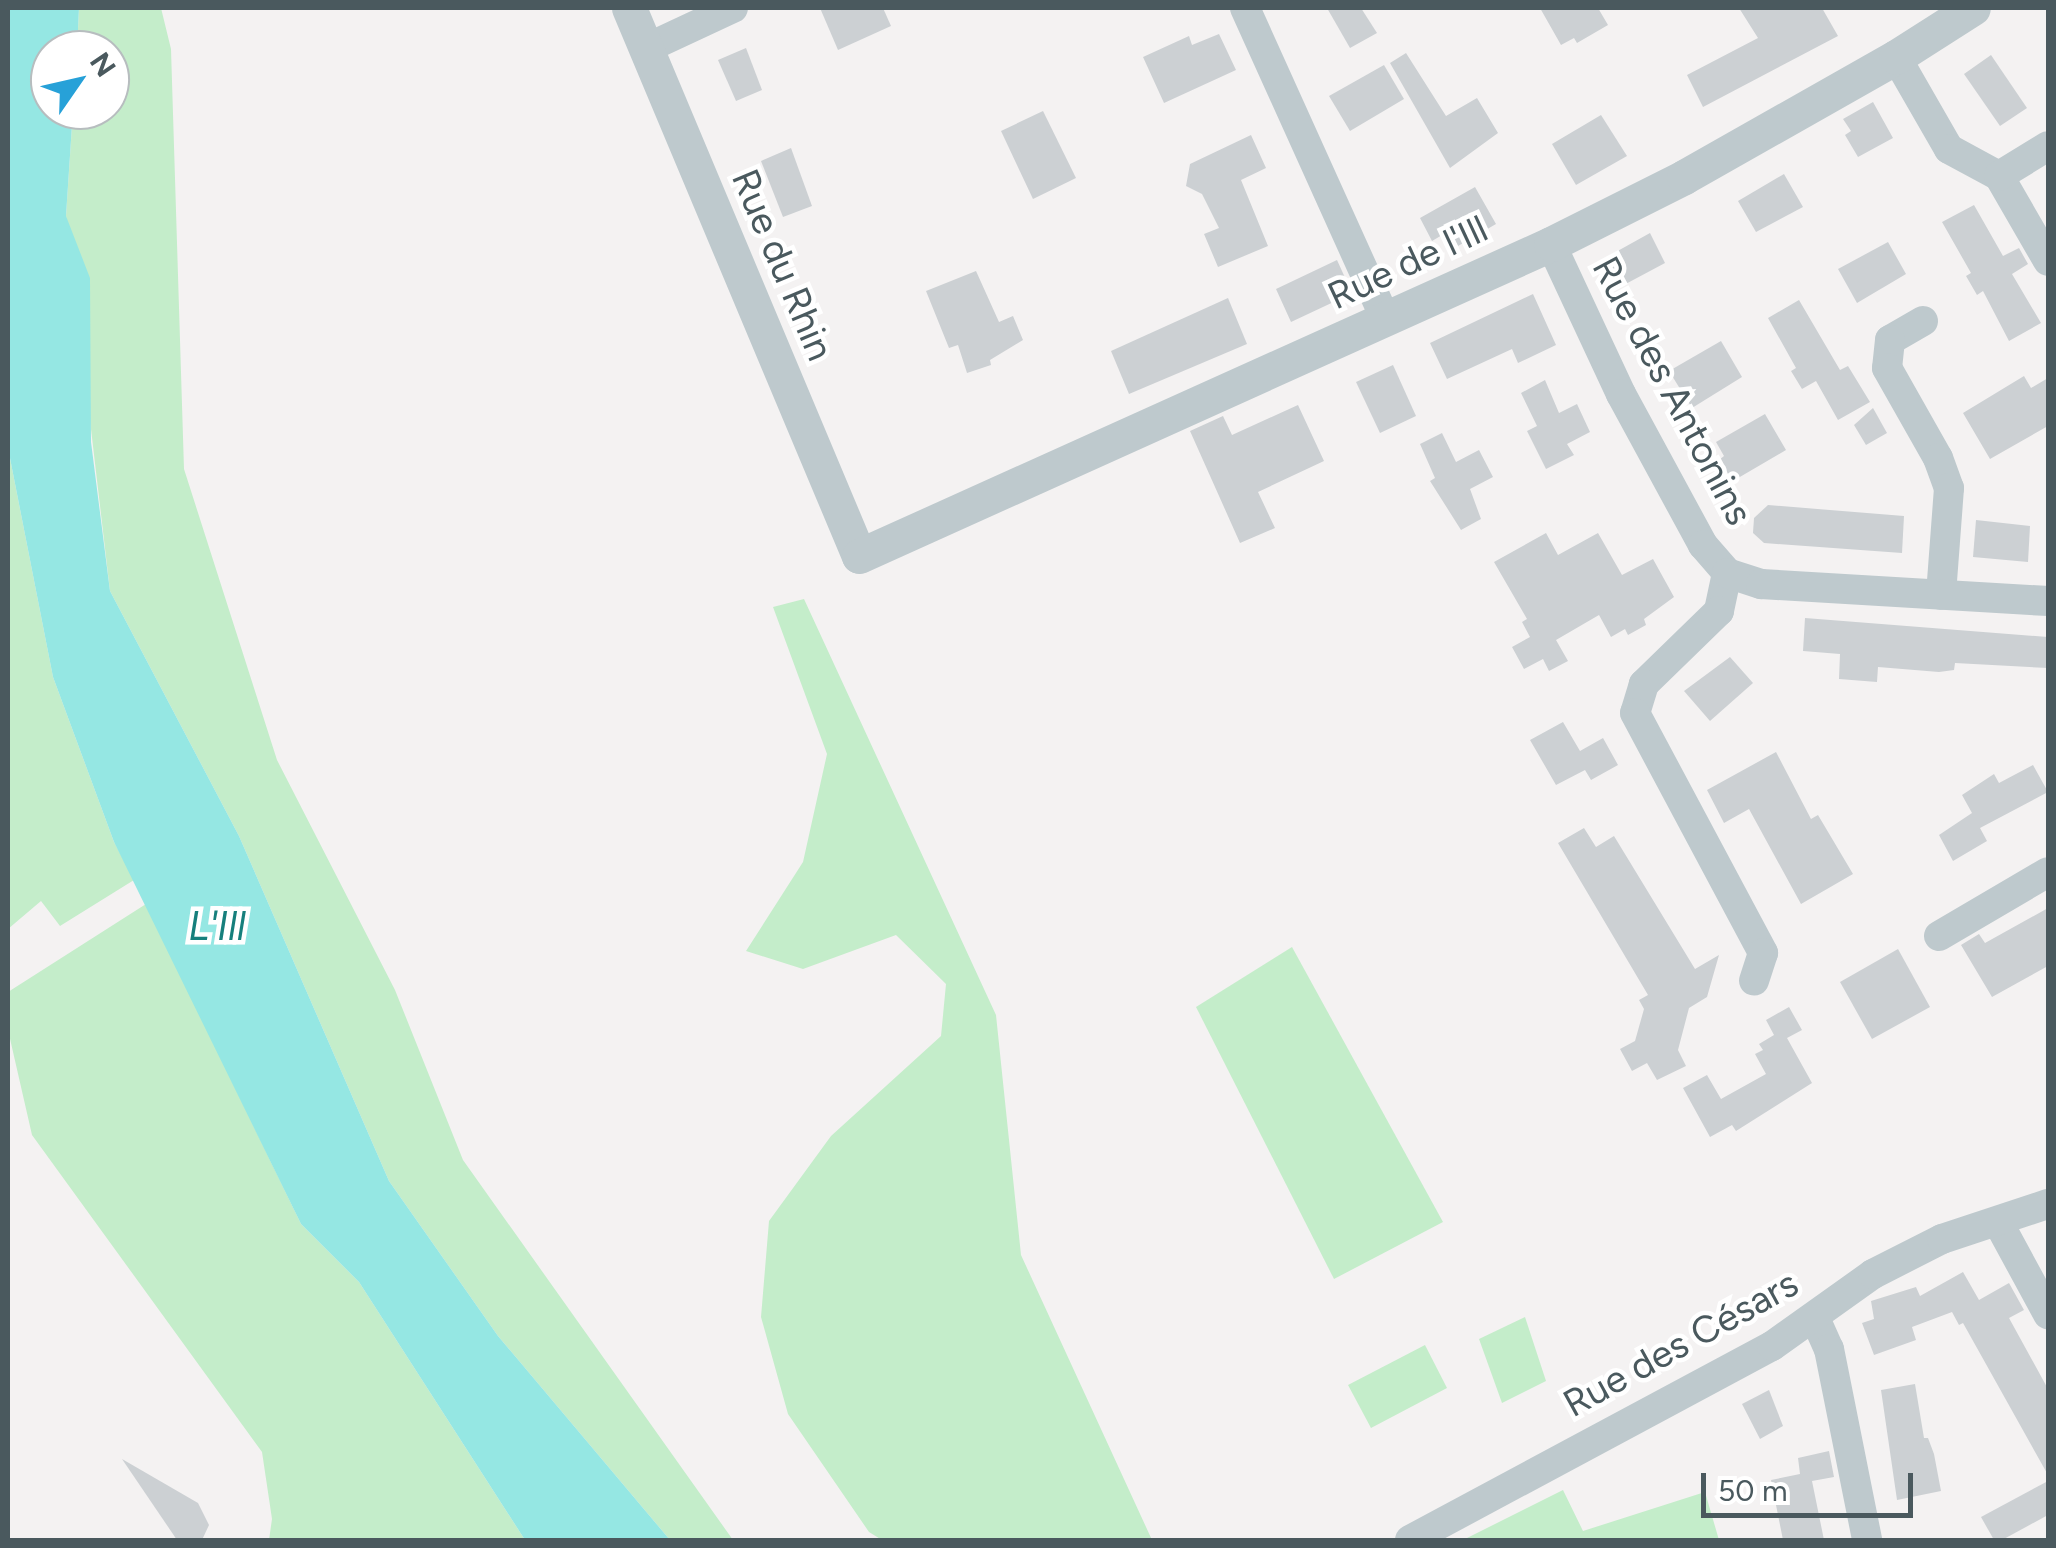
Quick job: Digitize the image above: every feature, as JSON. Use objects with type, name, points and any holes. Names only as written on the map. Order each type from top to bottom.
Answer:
[{"type":"street","name":"Rue du Rhin","points":[[629,8],[859,556]]},
{"type":"street","points":[[645,49],[733,8]]},
{"type":"street","points":[[1245,8],[1386,321]]},
{"type":"street","name":"Rue de l'Ill","points":[[859,556],[1551,244],[1684,177],[1896,57],[1974,8]]},
{"type":"street","points":[[1896,57],[1949,150],[1998,176],[2048,262]]},
{"type":"street","points":[[1998,176],[2048,146]]},
{"type":"street","name":"Rue des Antonins","points":[[1551,244],[1621,394],[1703,546],[1727,572]]},
{"type":"street","points":[[1923,321],[1890,340],[1887,368],[1938,458],[1949,488],[1940,595]]},
{"type":"street","points":[[1754,981],[1763,953],[1635,713],[1644,684],[1719,611],[1727,572],[1761,584],[2048,601]]},
{"type":"street","points":[[1939,936],[2048,872]]},
{"type":"street","name":"Rue des Césars","points":[[1410,1540],[1772,1346],[1873,1274],[1942,1239],[2048,1204]]},
{"type":"street","points":[[1998,1222],[2048,1314]]},
{"type":"street","points":[[1815,1318],[1829,1349],[1868,1540]]},
{"type":"green space","points":[[79,8],[161,8],[171,49],[184,469],[277,760],[395,990],[463,1160],[733,1540],[670,1540],[498,1336],[389,1181],[239,836],[110,591],[66,216],[72,130],[130,130],[130,30],[78,30]]},
{"type":"green space","points":[[8,448],[53,677],[114,842],[134,880],[60,926],[41,901],[8,929]]},
{"type":"green space","points":[[804,599],[996,1015],[1021,1255],[1152,1540],[882,1540],[869,1532],[788,1414],[761,1317],[769,1221],[831,1136],[941,1036],[946,984],[896,935],[803,969],[746,951],[803,862],[827,754],[773,607]]},
{"type":"green space","points":[[146,904],[301,1224],[359,1282],[525,1540],[269,1540],[272,1519],[262,1452],[32,1135],[8,1030],[8,992]]},
{"type":"green space","points":[[1292,947],[1443,1222],[1334,1279],[1196,1007]]},
{"type":"green space","points":[[1525,1317],[1546,1381],[1502,1403],[1479,1339]]},
{"type":"green space","points":[[1425,1345],[1447,1388],[1371,1428],[1348,1385]]},
{"type":"green space","points":[[1563,1490],[1583,1531],[1705,1492],[1719,1540],[1463,1540]]},
{"type":"water","name":"L'Ill","points":[[8,8],[79,8],[78,30],[30,30],[30,130],[72,130],[66,216],[90,278],[91,442],[110,591],[239,836],[389,1181],[498,1336],[670,1540],[525,1540],[359,1282],[301,1224],[114,842],[53,677],[8,448]]},
{"type":"building","points":[[820,8],[883,8],[891,26],[838,50]]},
{"type":"building","points":[[1327,8],[1361,8],[1377,33],[1350,48]]},
{"type":"building","points":[[1540,8],[1598,8],[1608,25],[1577,43],[1574,38],[1561,45]]},
{"type":"building","points":[[1739,8],[1822,8],[1838,36],[1703,107],[1687,75],[1758,38]]},
{"type":"building","points":[[1219,34],[1236,70],[1164,103],[1143,57],[1189,36],[1192,45]]},
{"type":"building","points":[[746,48],[762,90],[736,101],[718,60]]},
{"type":"building","points":[[1406,53],[1446,116],[1477,98],[1498,133],[1450,168],[1390,63]]},
{"type":"building","points":[[1991,55],[2027,108],[2000,126],[1964,74]]},
{"type":"building","points":[[1384,65],[1404,99],[1350,131],[1329,96]]},
{"type":"building","points":[[1873,102],[1893,138],[1858,157],[1845,135],[1851,131],[1843,119]]},
{"type":"building","points":[[1043,111],[1076,178],[1033,199],[1001,131]]},
{"type":"building","points":[[1601,115],[1627,156],[1576,185],[1552,144]]},
{"type":"building","points":[[1251,135],[1266,168],[1241,180],[1268,246],[1218,267],[1204,234],[1219,228],[1202,194],[1186,186],[1190,164]]},
{"type":"building","points":[[791,148],[812,206],[783,217],[761,161]]},
{"type":"building","points":[[1784,174],[1803,207],[1756,232],[1738,201]]},
{"type":"building","points":[[1475,187],[1496,224],[1458,246],[1449,231],[1432,241],[1420,218]]},
{"type":"building","points":[[1974,205],[2003,256],[2019,248],[2028,264],[2012,274],[2041,323],[2009,341],[1983,291],[1977,295],[1966,276],[1971,273],[1942,222]]},
{"type":"building","points":[[1650,233],[1665,263],[1620,287],[1605,258]]},
{"type":"building","points":[[1888,242],[1906,274],[1857,303],[1838,269]]},
{"type":"building","points":[[1337,260],[1347,282],[1335,288],[1340,299],[1291,322],[1276,289]]},
{"type":"building","points":[[976,271],[999,322],[1013,316],[1023,340],[990,360],[991,365],[967,373],[958,345],[949,348],[926,291]]},
{"type":"building","points":[[1533,294],[1556,345],[1518,363],[1512,349],[1447,379],[1430,343]]},
{"type":"building","points":[[1228,298],[1247,344],[1129,394],[1111,351]]},
{"type":"building","points":[[1799,300],[1840,370],[1848,366],[1870,402],[1838,420],[1816,381],[1802,389],[1791,371],[1796,368],[1768,318]]},
{"type":"building","points":[[1721,341],[1742,377],[1692,408],[1669,371]]},
{"type":"building","points":[[1393,365],[1416,416],[1380,433],[1356,382]]},
{"type":"building","points":[[2024,376],[2031,388],[2048,378],[2048,426],[1990,459],[1963,413]]},
{"type":"building","points":[[1545,380],[1559,413],[1577,404],[1590,432],[1567,444],[1574,455],[1546,469],[1527,431],[1537,426],[1521,393]]},
{"type":"building","points":[[1298,405],[1324,461],[1258,492],[1275,528],[1240,543],[1190,431],[1223,416],[1232,435]]},
{"type":"building","points":[[1873,408],[1887,433],[1866,445],[1854,425]]},
{"type":"building","points":[[1765,414],[1786,450],[1733,481],[1719,460],[1724,456],[1716,442]]},
{"type":"building","points":[[1442,433],[1456,462],[1479,450],[1493,477],[1470,489],[1481,519],[1461,530],[1430,481],[1435,478],[1420,444]]},
{"type":"building","points":[[1768,505],[1904,516],[1902,553],[1764,543],[1753,533],[1754,518]]},
{"type":"building","points":[[1976,520],[2030,526],[2028,562],[1973,557]]},
{"type":"building","points":[[1546,533],[1558,555],[1598,533],[1622,575],[1653,559],[1674,597],[1644,619],[1646,625],[1628,635],[1625,629],[1611,637],[1599,615],[1556,640],[1568,661],[1549,671],[1543,659],[1524,669],[1512,647],[1530,637],[1522,622],[1527,619],[1494,562]]},
{"type":"building","points":[[1805,618],[2048,637],[2048,668],[1955,663],[1954,670],[1939,672],[1878,667],[1877,682],[1839,679],[1840,654],[1803,651]]},
{"type":"building","points":[[1730,657],[1753,683],[1710,721],[1684,691]]},
{"type":"building","points":[[1563,722],[1580,751],[1603,738],[1618,765],[1591,780],[1585,770],[1556,785],[1530,740]]},
{"type":"building","points":[[1776,752],[1811,819],[1818,815],[1853,874],[1801,904],[1749,809],[1724,823],[1707,790]]},
{"type":"building","points":[[2033,765],[2048,792],[1980,828],[1987,841],[1953,861],[1939,835],[1972,813],[1962,795],[1994,774],[1999,783]]},
{"type":"building","points":[[1584,828],[1596,847],[1614,836],[1695,969],[1719,955],[1707,997],[1689,1008],[1678,1050],[1686,1066],[1657,1080],[1647,1063],[1632,1071],[1620,1049],[1635,1041],[1644,1009],[1639,1000],[1648,995],[1558,843]]},
{"type":"building","points":[[2048,908],[2048,966],[1992,997],[1961,945],[1979,934],[1985,943]]},
{"type":"building","points":[[1898,949],[1930,1007],[1872,1039],[1840,982]]},
{"type":"building","points":[[1789,1007],[1802,1030],[1787,1038],[1812,1083],[1736,1131],[1732,1125],[1710,1137],[1683,1088],[1707,1075],[1721,1099],[1766,1074],[1755,1054],[1763,1050],[1759,1044],[1774,1035],[1766,1020]]},
{"type":"building","points":[[1963,1272],[1979,1300],[2009,1283],[2024,1310],[2009,1318],[2048,1389],[2048,1475],[1963,1323],[1959,1325],[1952,1312],[1912,1327],[1916,1340],[1874,1355],[1862,1323],[1874,1319],[1871,1301],[1916,1287],[1920,1296]]},
{"type":"building","points":[[1915,1384],[1924,1438],[1928,1438],[1934,1454],[1941,1491],[1897,1500],[1881,1390]]},
{"type":"building","points":[[1769,1390],[1783,1426],[1760,1439],[1742,1404]]},
{"type":"building","points":[[1829,1451],[1834,1477],[1812,1481],[1824,1540],[1783,1540],[1771,1480],[1800,1474],[1798,1458]]},
{"type":"building","points":[[122,1459],[198,1503],[209,1525],[202,1540],[177,1540]]},
{"type":"building","points":[[2048,1481],[2048,1515],[2002,1540],[1994,1540],[1981,1517]]}]
